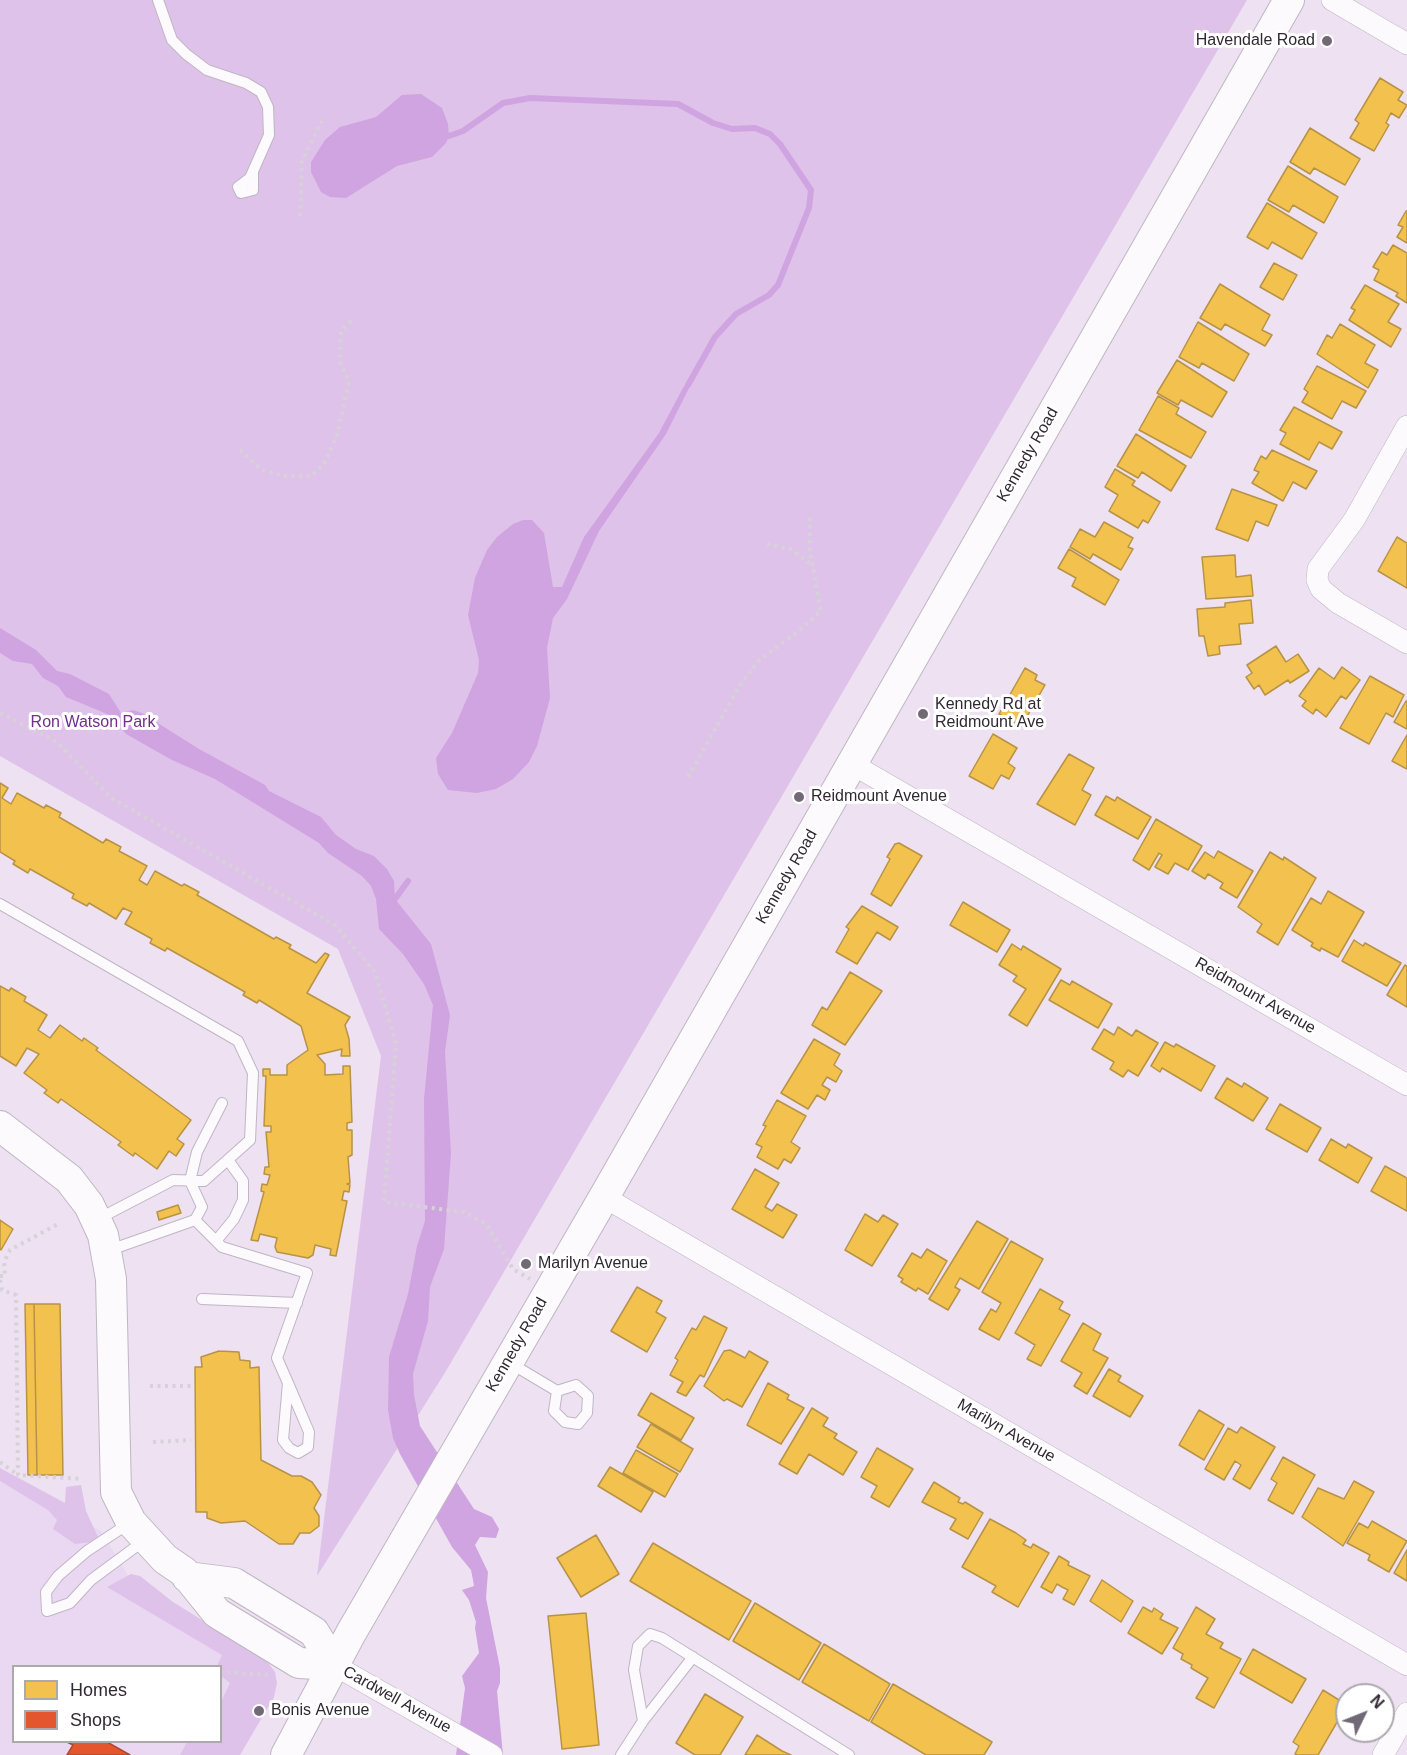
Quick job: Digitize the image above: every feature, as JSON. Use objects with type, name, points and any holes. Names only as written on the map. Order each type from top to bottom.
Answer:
[{"type":"main road","name":"Kennedy Road","points":[[286,1755],[413,1525],[604,1197],[1289,0]]},
{"type":"main road","points":[[0,1126],[69,1179],[96,1220],[107,1251],[111,1279],[116,1492],[138,1531],[187,1576],[234,1583],[314,1632],[334,1665]]},
{"type":"street","points":[[1332,0],[1407,44]]},
{"type":"street","points":[[1407,426],[1354,520],[1318,569],[1317,580],[1321,589],[1338,603],[1407,643]]},
{"type":"street","name":"Reidmount Avenue","points":[[852,764],[1407,1085]]},
{"type":"street","name":"Marilyn Avenue","points":[[604,1197],[1407,1665]]},
{"type":"street","name":"Cardwell Avenue","points":[[334,1665],[450,1729],[492,1755]]},
{"type":"street","points":[[1383,1755],[1407,1713]]},
{"type":"lane","points":[[158,0],[172,39],[186,54],[207,70],[246,83],[261,92],[268,107],[269,135],[253,172]]},
{"type":"lane","points":[[0,904],[237,1041],[252,1073],[250,1140],[204,1181],[173,1180],[96,1220]]},
{"type":"lane","points":[[107,1251],[195,1220],[202,1207],[190,1181],[197,1152],[222,1103]]},
{"type":"lane","points":[[216,1241],[234,1219],[243,1200],[243,1181],[228,1160]]},
{"type":"lane","points":[[195,1220],[222,1247],[307,1273],[277,1358],[288,1383],[309,1432],[308,1447],[298,1453],[289,1448],[283,1440],[288,1383]]},
{"type":"lane","points":[[202,1299],[297,1303]]},
{"type":"lane","points":[[507,1361],[557,1391]]},
{"type":"lane","points":[[138,1531],[70,1603],[47,1611],[46,1592],[58,1576],[87,1551],[138,1531]]},
{"type":"lane","points":[[643,1721],[634,1670],[638,1646],[650,1634],[662,1638],[849,1755]]},
{"type":"lane","points":[[621,1755],[643,1721],[693,1657]]},
{"type":"path","points":[[300,216],[302,161],[322,121]]},
{"type":"path","points":[[240,450],[262,470],[284,476],[311,476],[324,464],[337,435],[349,381],[340,362],[341,332],[351,321]]},
{"type":"path","points":[[688,777],[740,685],[760,659],[800,631],[821,611],[813,566],[810,516]]},
{"type":"path","points":[[767,544],[791,549],[813,566]]},
{"type":"path","points":[[0,713],[57,742],[111,798],[335,925],[375,972],[396,1044],[384,1202],[464,1212],[486,1224],[513,1269],[549,1290]]},
{"type":"path","points":[[18,1475],[16,1295],[2,1290],[0,1278],[6,1276],[4,1262],[10,1250],[58,1224]]},
{"type":"path","points":[[150,1386],[191,1386]]},
{"type":"path","points":[[153,1442],[190,1440]]},
{"type":"path","points":[[0,1462],[18,1475],[82,1479]]},
{"type":"path","points":[[222,1672],[270,1675]]},
{"type":"shaded area","points":[[421,94],[442,108],[448,124],[449,136],[446,143],[432,157],[397,166],[346,198],[330,197],[321,192],[311,172],[311,162],[325,140],[340,127],[376,117],[402,95]]},
{"type":"shaded area","points":[[688,385],[689,388],[666,434],[599,531],[567,599],[553,618],[547,648],[550,698],[537,746],[529,762],[513,779],[496,789],[477,793],[448,790],[438,774],[436,758],[452,733],[478,673],[479,660],[468,615],[475,578],[487,550],[497,537],[513,524],[523,520],[532,520],[544,533],[553,587],[562,587],[584,537],[659,433],[684,386]]},
{"type":"shaded area","points":[[0,628],[36,650],[57,671],[70,674],[109,694],[121,713],[133,710],[142,713],[199,749],[265,785],[269,791],[321,817],[336,835],[356,849],[374,856],[387,869],[394,881],[395,899],[431,944],[450,1015],[445,1052],[451,1153],[444,1249],[430,1287],[428,1321],[413,1374],[414,1395],[420,1426],[474,1509],[492,1517],[499,1529],[496,1538],[480,1537],[475,1545],[488,1572],[486,1598],[500,1668],[500,1683],[497,1691],[503,1755],[456,1755],[465,1688],[462,1676],[479,1653],[476,1622],[469,1600],[462,1590],[474,1586],[473,1580],[471,1570],[452,1547],[400,1454],[393,1438],[388,1410],[389,1357],[408,1294],[417,1246],[425,1221],[424,1099],[433,1005],[424,984],[403,954],[379,929],[376,899],[371,886],[362,876],[328,853],[319,843],[215,779],[172,760],[126,734],[112,716],[66,697],[58,686],[43,678],[32,664],[13,661],[0,653]]},
{"type":"shaded area","points":[[0,1475],[101,1531],[137,1590],[263,1675],[219,1755],[0,1755]]},
{"type":"green space","name":"Ron Watson Park","points":[[0,0],[1247,0],[446,1371],[317,1576],[381,1056],[338,949],[0,756]]},
{"type":"green space","points":[[0,1468],[65,1503],[66,1487],[81,1485],[86,1511],[98,1537],[92,1542],[75,1544],[53,1529],[57,1520],[48,1510],[0,1481]]},
{"type":"green space","points":[[131,1574],[140,1576],[173,1602],[266,1660],[275,1672],[277,1683],[274,1697],[240,1755],[180,1755],[186,1743],[222,1743],[222,1700],[230,1683],[222,1677],[222,1665],[217,1665],[222,1655],[107,1587]]},
{"type":"building: Homes","points":[[1380,78],[1403,92],[1398,100],[1407,105],[1399,118],[1391,113],[1386,123],[1389,125],[1374,151],[1350,138],[1359,123],[1355,120]]},
{"type":"building: Homes","points":[[1310,128],[1360,159],[1345,185],[1314,168],[1310,174],[1290,162]]},
{"type":"building: Homes","points":[[1288,166],[1338,197],[1324,223],[1293,205],[1289,212],[1268,200]]},
{"type":"building: Homes","points":[[1267,203],[1317,233],[1302,259],[1272,242],[1268,249],[1247,237]]},
{"type":"building: Homes","points":[[1406,211],[1407,243],[1397,237],[1403,227],[1398,225]]},
{"type":"building: Homes","points":[[1393,245],[1407,253],[1407,303],[1396,296],[1398,293],[1374,280],[1379,270],[1373,267],[1382,252],[1387,255]]},
{"type":"building: Homes","points":[[1274,263],[1297,275],[1283,300],[1260,287]]},
{"type":"building: Homes","points":[[1220,284],[1270,315],[1262,330],[1272,335],[1265,346],[1225,324],[1221,330],[1200,318]]},
{"type":"building: Homes","points":[[1365,285],[1399,304],[1388,322],[1401,329],[1391,347],[1349,320],[1355,310],[1351,308]]},
{"type":"building: Homes","points":[[1198,322],[1249,354],[1234,381],[1202,363],[1199,368],[1179,357]]},
{"type":"building: Homes","points":[[1340,324],[1375,345],[1365,363],[1378,370],[1368,388],[1317,354],[1327,335],[1332,338]]},
{"type":"building: Homes","points":[[1177,360],[1227,392],[1212,417],[1181,400],[1178,405],[1157,393]]},
{"type":"building: Homes","points":[[1317,366],[1366,391],[1356,408],[1342,401],[1332,419],[1302,402],[1308,392],[1304,389]]},
{"type":"building: Homes","points":[[1158,396],[1179,408],[1176,414],[1206,432],[1191,458],[1139,430]]},
{"type":"building: Homes","points":[[1294,407],[1342,432],[1332,449],[1319,442],[1309,460],[1280,444],[1286,433],[1280,430]]},
{"type":"building: Homes","points":[[1136,434],[1186,466],[1171,491],[1142,472],[1138,478],[1117,466]]},
{"type":"building: Homes","points":[[1272,450],[1317,471],[1306,489],[1293,482],[1283,501],[1252,483],[1259,472],[1254,470],[1261,456],[1266,459]]},
{"type":"building: Homes","points":[[1115,469],[1135,481],[1132,485],[1160,502],[1148,523],[1143,520],[1138,528],[1109,511],[1118,495],[1105,487]]},
{"type":"building: Homes","points":[[1232,489],[1277,505],[1268,526],[1256,521],[1248,541],[1216,529]]},
{"type":"building: Homes","points":[[1104,522],[1133,538],[1128,547],[1133,549],[1121,570],[1093,554],[1090,559],[1070,547],[1080,529],[1095,537]]},
{"type":"building: Homes","points":[[1397,537],[1407,543],[1407,588],[1378,571]]},
{"type":"building: Homes","points":[[1069,549],[1119,580],[1105,605],[1072,586],[1076,578],[1058,568]]},
{"type":"building: Homes","points":[[1235,555],[1236,577],[1251,575],[1253,596],[1206,599],[1202,557]]},
{"type":"building: Homes","points":[[1251,600],[1253,623],[1239,624],[1241,644],[1219,646],[1220,654],[1208,656],[1204,636],[1199,636],[1197,609],[1225,607],[1225,603]]},
{"type":"building: Homes","points":[[1276,646],[1286,662],[1298,654],[1309,671],[1290,683],[1288,680],[1265,695],[1259,685],[1254,689],[1246,677],[1252,673],[1247,665]]},
{"type":"building: Homes","points":[[1342,667],[1360,680],[1346,699],[1341,696],[1326,717],[1316,709],[1313,714],[1302,706],[1306,701],[1299,696],[1319,668],[1334,679]]},
{"type":"building: Homes","points":[[1025,668],[1037,675],[1035,680],[1045,685],[1021,727],[999,714]]},
{"type":"building: Homes","points":[[1370,676],[1404,695],[1393,717],[1386,713],[1369,744],[1340,728]]},
{"type":"building: Homes","points":[[1407,701],[1407,729],[1394,722]]},
{"type":"building: Homes","points":[[993,734],[1017,748],[1008,763],[1015,768],[1009,779],[1001,775],[993,789],[969,776]]},
{"type":"building: Homes","points":[[1407,735],[1407,769],[1392,761]]},
{"type":"building: Homes","points":[[1069,754],[1094,768],[1082,790],[1091,795],[1075,825],[1037,804]]},
{"type":"building: Homes","points":[[0,783],[8,788],[2,798],[11,804],[17,793],[44,808],[46,805],[61,813],[59,817],[103,843],[106,839],[121,847],[119,851],[147,866],[139,880],[147,885],[155,871],[182,886],[184,884],[199,892],[197,895],[274,939],[276,937],[291,945],[289,948],[316,963],[325,953],[329,955],[307,993],[350,1017],[345,1025],[350,1056],[341,1056],[342,1049],[317,1055],[325,1064],[325,1075],[343,1074],[343,1066],[350,1066],[352,1122],[347,1123],[347,1130],[352,1130],[352,1155],[348,1157],[350,1183],[347,1184],[350,1185],[349,1192],[344,1191],[342,1200],[347,1201],[336,1256],[330,1255],[331,1249],[315,1245],[313,1255],[308,1258],[277,1252],[275,1247],[277,1238],[260,1234],[258,1241],[251,1240],[264,1192],[261,1191],[262,1184],[267,1185],[270,1175],[264,1174],[265,1167],[269,1167],[266,1132],[271,1132],[271,1126],[264,1126],[266,1076],[263,1076],[263,1069],[270,1069],[270,1075],[287,1075],[287,1065],[308,1050],[301,1026],[259,1000],[257,1003],[243,995],[245,992],[167,948],[165,951],[150,943],[152,939],[125,924],[132,912],[123,908],[116,919],[89,903],[87,906],[72,898],[74,894],[30,869],[28,873],[13,864],[15,861],[0,852]]},
{"type":"building: Homes","points":[[1106,796],[1115,801],[1117,797],[1151,817],[1138,839],[1095,815]]},
{"type":"building: Homes","points":[[1156,819],[1202,846],[1188,870],[1175,863],[1168,874],[1155,867],[1162,855],[1159,853],[1149,870],[1133,860]]},
{"type":"building: Homes","points":[[899,843],[922,856],[891,906],[871,894],[890,859],[887,857],[895,844]]},
{"type":"building: Homes","points":[[1218,851],[1253,871],[1237,898],[1220,888],[1223,883],[1208,874],[1205,879],[1192,871],[1205,852],[1214,858]]},
{"type":"building: Homes","points":[[1270,852],[1283,860],[1284,857],[1316,878],[1278,945],[1257,932],[1262,924],[1238,907]]},
{"type":"building: Homes","points":[[1328,891],[1364,912],[1338,957],[1321,948],[1320,951],[1311,946],[1313,943],[1292,930],[1311,898],[1321,904]]},
{"type":"building: Homes","points":[[963,902],[1010,930],[997,952],[950,925]]},
{"type":"building: Homes","points":[[862,906],[898,927],[890,940],[877,932],[857,964],[836,952],[849,929],[846,927]]},
{"type":"building: Homes","points":[[1354,940],[1363,946],[1365,943],[1401,963],[1387,986],[1342,961]]},
{"type":"building: Homes","points":[[1012,944],[1021,950],[1023,946],[1061,969],[1027,1026],[1009,1015],[1026,989],[1013,981],[1017,976],[999,965]]},
{"type":"building: Homes","points":[[1405,965],[1407,966],[1407,1007],[1387,995]]},
{"type":"building: Homes","points":[[850,972],[882,991],[845,1045],[812,1025],[822,1007],[827,1010]]},
{"type":"building: Homes","points":[[1061,980],[1070,985],[1072,981],[1112,1004],[1098,1028],[1049,1000]]},
{"type":"building: Homes","points":[[0,986],[9,991],[11,988],[26,997],[24,1001],[47,1015],[38,1030],[50,1038],[60,1025],[82,1041],[84,1038],[98,1048],[96,1050],[191,1120],[177,1139],[184,1144],[176,1156],[169,1151],[157,1169],[135,1153],[133,1156],[118,1145],[121,1142],[61,1099],[58,1103],[44,1093],[47,1090],[24,1073],[39,1054],[27,1048],[16,1066],[0,1056]]},
{"type":"building: Homes","points":[[1118,1027],[1132,1036],[1136,1030],[1158,1043],[1138,1076],[1128,1070],[1123,1077],[1110,1069],[1114,1062],[1092,1049],[1104,1029],[1114,1035]]},
{"type":"building: Homes","points":[[814,1039],[840,1054],[834,1065],[842,1071],[836,1082],[827,1077],[822,1085],[830,1090],[825,1100],[817,1095],[808,1109],[781,1093]]},
{"type":"building: Homes","points":[[1165,1042],[1174,1047],[1176,1044],[1215,1066],[1201,1091],[1162,1068],[1160,1072],[1151,1066]]},
{"type":"building: Homes","points":[[1227,1078],[1242,1087],[1244,1083],[1268,1098],[1253,1121],[1215,1098]]},
{"type":"building: Homes","points":[[777,1100],[806,1116],[791,1142],[800,1148],[791,1163],[784,1159],[778,1169],[757,1157],[762,1147],[756,1144],[766,1126],[763,1125]]},
{"type":"building: Homes","points":[[1280,1104],[1321,1128],[1307,1152],[1266,1129]]},
{"type":"building: Homes","points":[[1331,1139],[1346,1148],[1348,1144],[1372,1158],[1358,1183],[1319,1160]]},
{"type":"building: Homes","points":[[1385,1166],[1407,1178],[1407,1211],[1371,1191]]},
{"type":"building: Homes","points":[[755,1169],[779,1183],[765,1207],[772,1211],[777,1204],[797,1215],[783,1238],[732,1209]]},
{"type":"building: Homes","points":[[178,1205],[181,1213],[159,1220],[157,1212]]},
{"type":"building: Homes","points":[[865,1214],[878,1222],[883,1215],[898,1224],[872,1266],[845,1250]]},
{"type":"building: Homes","points":[[0,1220],[13,1229],[1,1250],[0,1249]]},
{"type":"building: Homes","points":[[977,1221],[1008,1239],[979,1289],[960,1278],[955,1287],[960,1290],[948,1310],[929,1299]]},
{"type":"building: Homes","points":[[1011,1241],[1043,1259],[999,1340],[979,1329],[991,1309],[996,1312],[1001,1303],[982,1292]]},
{"type":"building: Homes","points":[[927,1249],[947,1261],[928,1294],[918,1288],[916,1291],[901,1282],[903,1279],[898,1276],[912,1253],[921,1258]]},
{"type":"building: Homes","points":[[637,1287],[662,1301],[656,1312],[666,1318],[647,1352],[611,1331]]},
{"type":"building: Homes","points":[[1040,1289],[1063,1302],[1059,1309],[1070,1315],[1041,1366],[1027,1359],[1035,1345],[1015,1333]]},
{"type":"building: Homes","points":[[25,1304],[34,1304],[37,1475],[28,1475]]},
{"type":"building: Homes","points":[[34,1304],[60,1304],[63,1475],[37,1475]]},
{"type":"building: Homes","points":[[704,1316],[727,1328],[704,1377],[700,1375],[686,1396],[677,1392],[683,1382],[670,1375],[678,1360],[675,1358],[692,1328],[696,1330]]},
{"type":"building: Homes","points":[[1083,1323],[1101,1334],[1093,1350],[1108,1358],[1087,1394],[1074,1386],[1082,1373],[1061,1361]]},
{"type":"building: Homes","points":[[730,1350],[745,1358],[749,1351],[768,1362],[742,1407],[727,1399],[724,1401],[704,1386],[724,1351]]},
{"type":"building: Homes","points":[[219,1351],[239,1352],[240,1360],[250,1361],[250,1368],[259,1367],[261,1460],[292,1476],[301,1476],[312,1482],[321,1495],[314,1508],[319,1516],[319,1526],[310,1533],[300,1533],[293,1544],[279,1544],[245,1521],[221,1523],[207,1518],[207,1512],[196,1512],[195,1367],[202,1367],[201,1357]]},
{"type":"building: Homes","points":[[1109,1369],[1121,1376],[1118,1381],[1143,1396],[1130,1417],[1093,1396]]},
{"type":"building: Homes","points":[[768,1383],[789,1395],[787,1399],[804,1408],[781,1444],[747,1425]]},
{"type":"building: Homes","points":[[651,1393],[694,1418],[681,1440],[638,1415]]},
{"type":"building: Homes","points":[[812,1408],[828,1418],[823,1426],[837,1434],[834,1438],[857,1452],[843,1475],[809,1454],[797,1474],[779,1464]]},
{"type":"building: Homes","points":[[1199,1410],[1224,1425],[1204,1460],[1179,1445]]},
{"type":"building: Homes","points":[[651,1424],[693,1449],[680,1472],[637,1447]]},
{"type":"building: Homes","points":[[1241,1427],[1275,1447],[1250,1489],[1233,1479],[1241,1465],[1235,1461],[1224,1480],[1205,1469],[1228,1428],[1237,1433]]},
{"type":"building: Homes","points":[[877,1448],[913,1469],[889,1507],[871,1497],[877,1486],[861,1477]]},
{"type":"building: Homes","points":[[636,1450],[678,1474],[665,1497],[623,1473]]},
{"type":"building: Homes","points":[[1283,1457],[1315,1475],[1293,1514],[1268,1500],[1277,1483],[1271,1479]]},
{"type":"building: Homes","points":[[610,1467],[653,1492],[641,1512],[598,1486]]},
{"type":"building: Homes","points":[[1354,1481],[1374,1492],[1343,1546],[1302,1517],[1318,1488],[1344,1499]]},
{"type":"building: Homes","points":[[934,1482],[960,1498],[958,1502],[963,1504],[965,1502],[983,1513],[968,1539],[950,1529],[956,1519],[922,1502]]},
{"type":"building: Homes","points":[[990,1519],[1026,1540],[1023,1544],[1031,1548],[1033,1544],[1049,1553],[1018,1607],[992,1592],[996,1586],[962,1567]]},
{"type":"building: Homes","points":[[1372,1521],[1407,1541],[1389,1572],[1368,1560],[1370,1555],[1347,1543],[1359,1523],[1368,1528]]},
{"type":"building: Homes","points":[[596,1535],[619,1574],[581,1597],[557,1558]]},
{"type":"building: Homes","points":[[653,1543],[751,1601],[729,1640],[630,1581]]},
{"type":"building: Homes","points":[[1407,1550],[1407,1581],[1394,1573]]},
{"type":"building: Homes","points":[[1059,1556],[1069,1562],[1068,1565],[1090,1576],[1074,1605],[1063,1599],[1068,1590],[1057,1584],[1052,1593],[1041,1587]]},
{"type":"building: Homes","points":[[1102,1580],[1133,1601],[1121,1622],[1090,1601]]},
{"type":"building: Homes","points":[[755,1603],[821,1643],[799,1680],[733,1641]]},
{"type":"building: Homes","points":[[1143,1607],[1152,1612],[1154,1608],[1163,1614],[1160,1619],[1178,1628],[1162,1654],[1128,1633]]},
{"type":"building: Homes","points":[[1196,1607],[1215,1619],[1206,1634],[1223,1643],[1220,1648],[1241,1659],[1214,1708],[1196,1698],[1208,1678],[1191,1668],[1192,1665],[1181,1659],[1183,1654],[1173,1648]]},
{"type":"building: Homes","points":[[586,1613],[599,1745],[562,1749],[548,1616]]},
{"type":"building: Homes","points":[[824,1644],[890,1684],[869,1721],[802,1682]]},
{"type":"building: Homes","points":[[1253,1649],[1306,1679],[1292,1703],[1240,1673]]},
{"type":"building: Homes","points":[[893,1684],[992,1742],[984,1755],[926,1755],[871,1722]]},
{"type":"building: Homes","points":[[1323,1690],[1335,1698],[1335,1726],[1318,1755],[1295,1754],[1299,1746],[1293,1742]]},
{"type":"building: Homes","points":[[705,1694],[743,1717],[720,1755],[695,1755],[676,1743]]},
{"type":"building: Homes","points":[[757,1735],[782,1751],[791,1755],[745,1755]]},
{"type":"building: Shops","points":[[69,1743],[109,1743],[130,1755],[67,1755],[73,1745]]},
{"type":"waterway","points":[[449,136],[463,131],[503,103],[530,98],[678,104],[713,123],[732,129],[755,128],[770,134],[780,144],[811,190],[809,208],[778,285],[769,295],[736,314],[715,337],[688,385]]},
{"type":"waterway","points":[[395,899],[408,881]]},
{"type":"place","name":"Havendale Road","points":[[1327,41]]},
{"type":"place","name":"Kennedy Rd at Reidmount Ave","points":[[923,714]]},
{"type":"place","name":"Reidmount Avenue","points":[[799,797]]},
{"type":"place","name":"Marilyn Avenue","points":[[526,1264]]},
{"type":"place","name":"Bonis Avenue","points":[[259,1711]]}]
